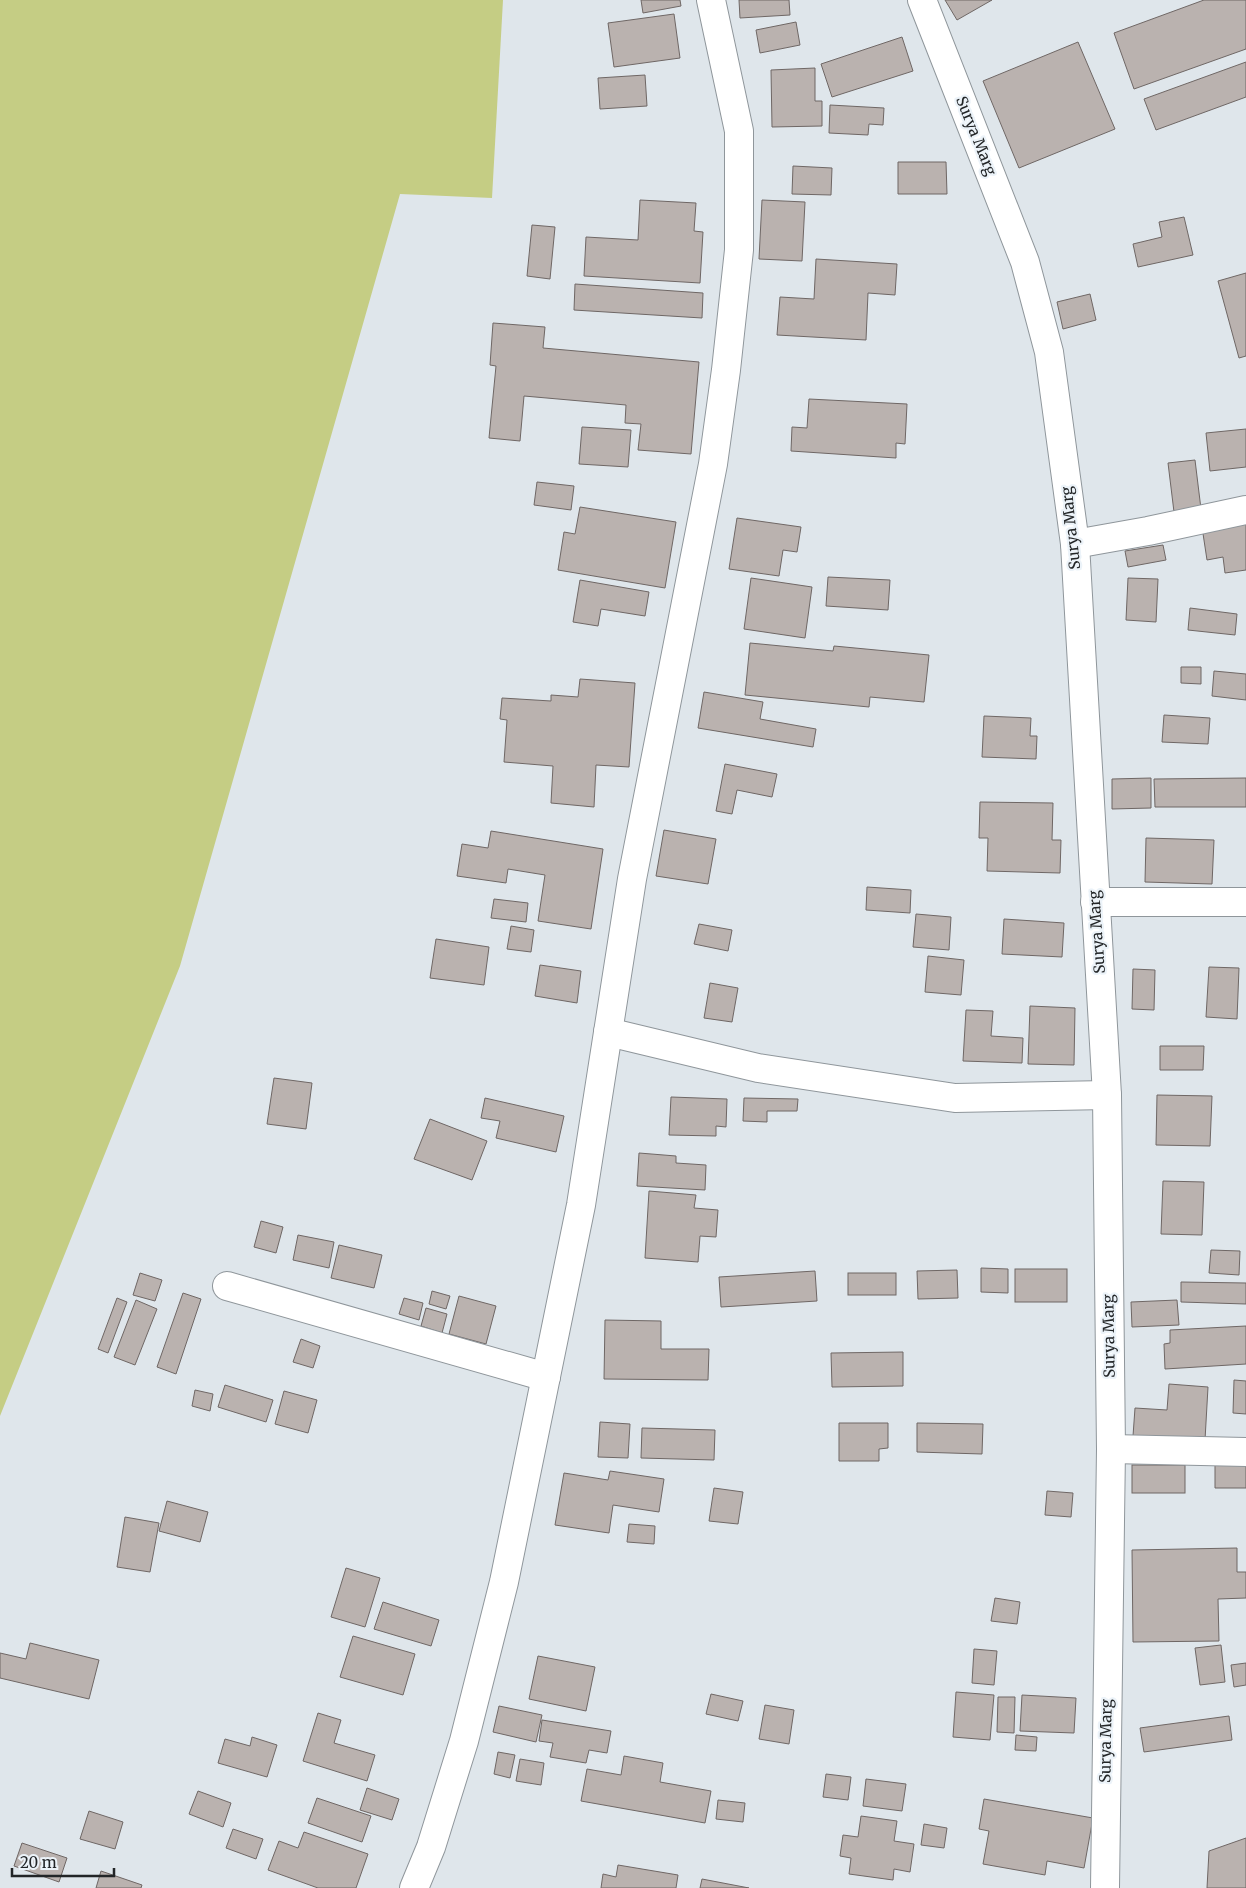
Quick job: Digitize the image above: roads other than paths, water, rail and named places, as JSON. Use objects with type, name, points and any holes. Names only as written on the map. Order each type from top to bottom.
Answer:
[{"type":"street","points":[[414,1888],[432,1847],[466,1732],[504,1582],[581,1205],[632,879],[713,464],[726,370],[738,250],[739,131],[711,0]]},
{"type":"street","name":"Surya Marg","points":[[922,0],[1025,262],[1049,352],[1074,544],[1107,1095],[1111,1449],[1105,1888]]},
{"type":"street","points":[[1074,544],[1148,531],[1246,510]]},
{"type":"street","points":[[1095,902],[1246,902]]},
{"type":"street","points":[[608,1032],[758,1068],[955,1098],[1107,1095]]},
{"type":"street","points":[[227,1286],[546,1377]]},
{"type":"street","points":[[1111,1449],[1246,1452]]}]
